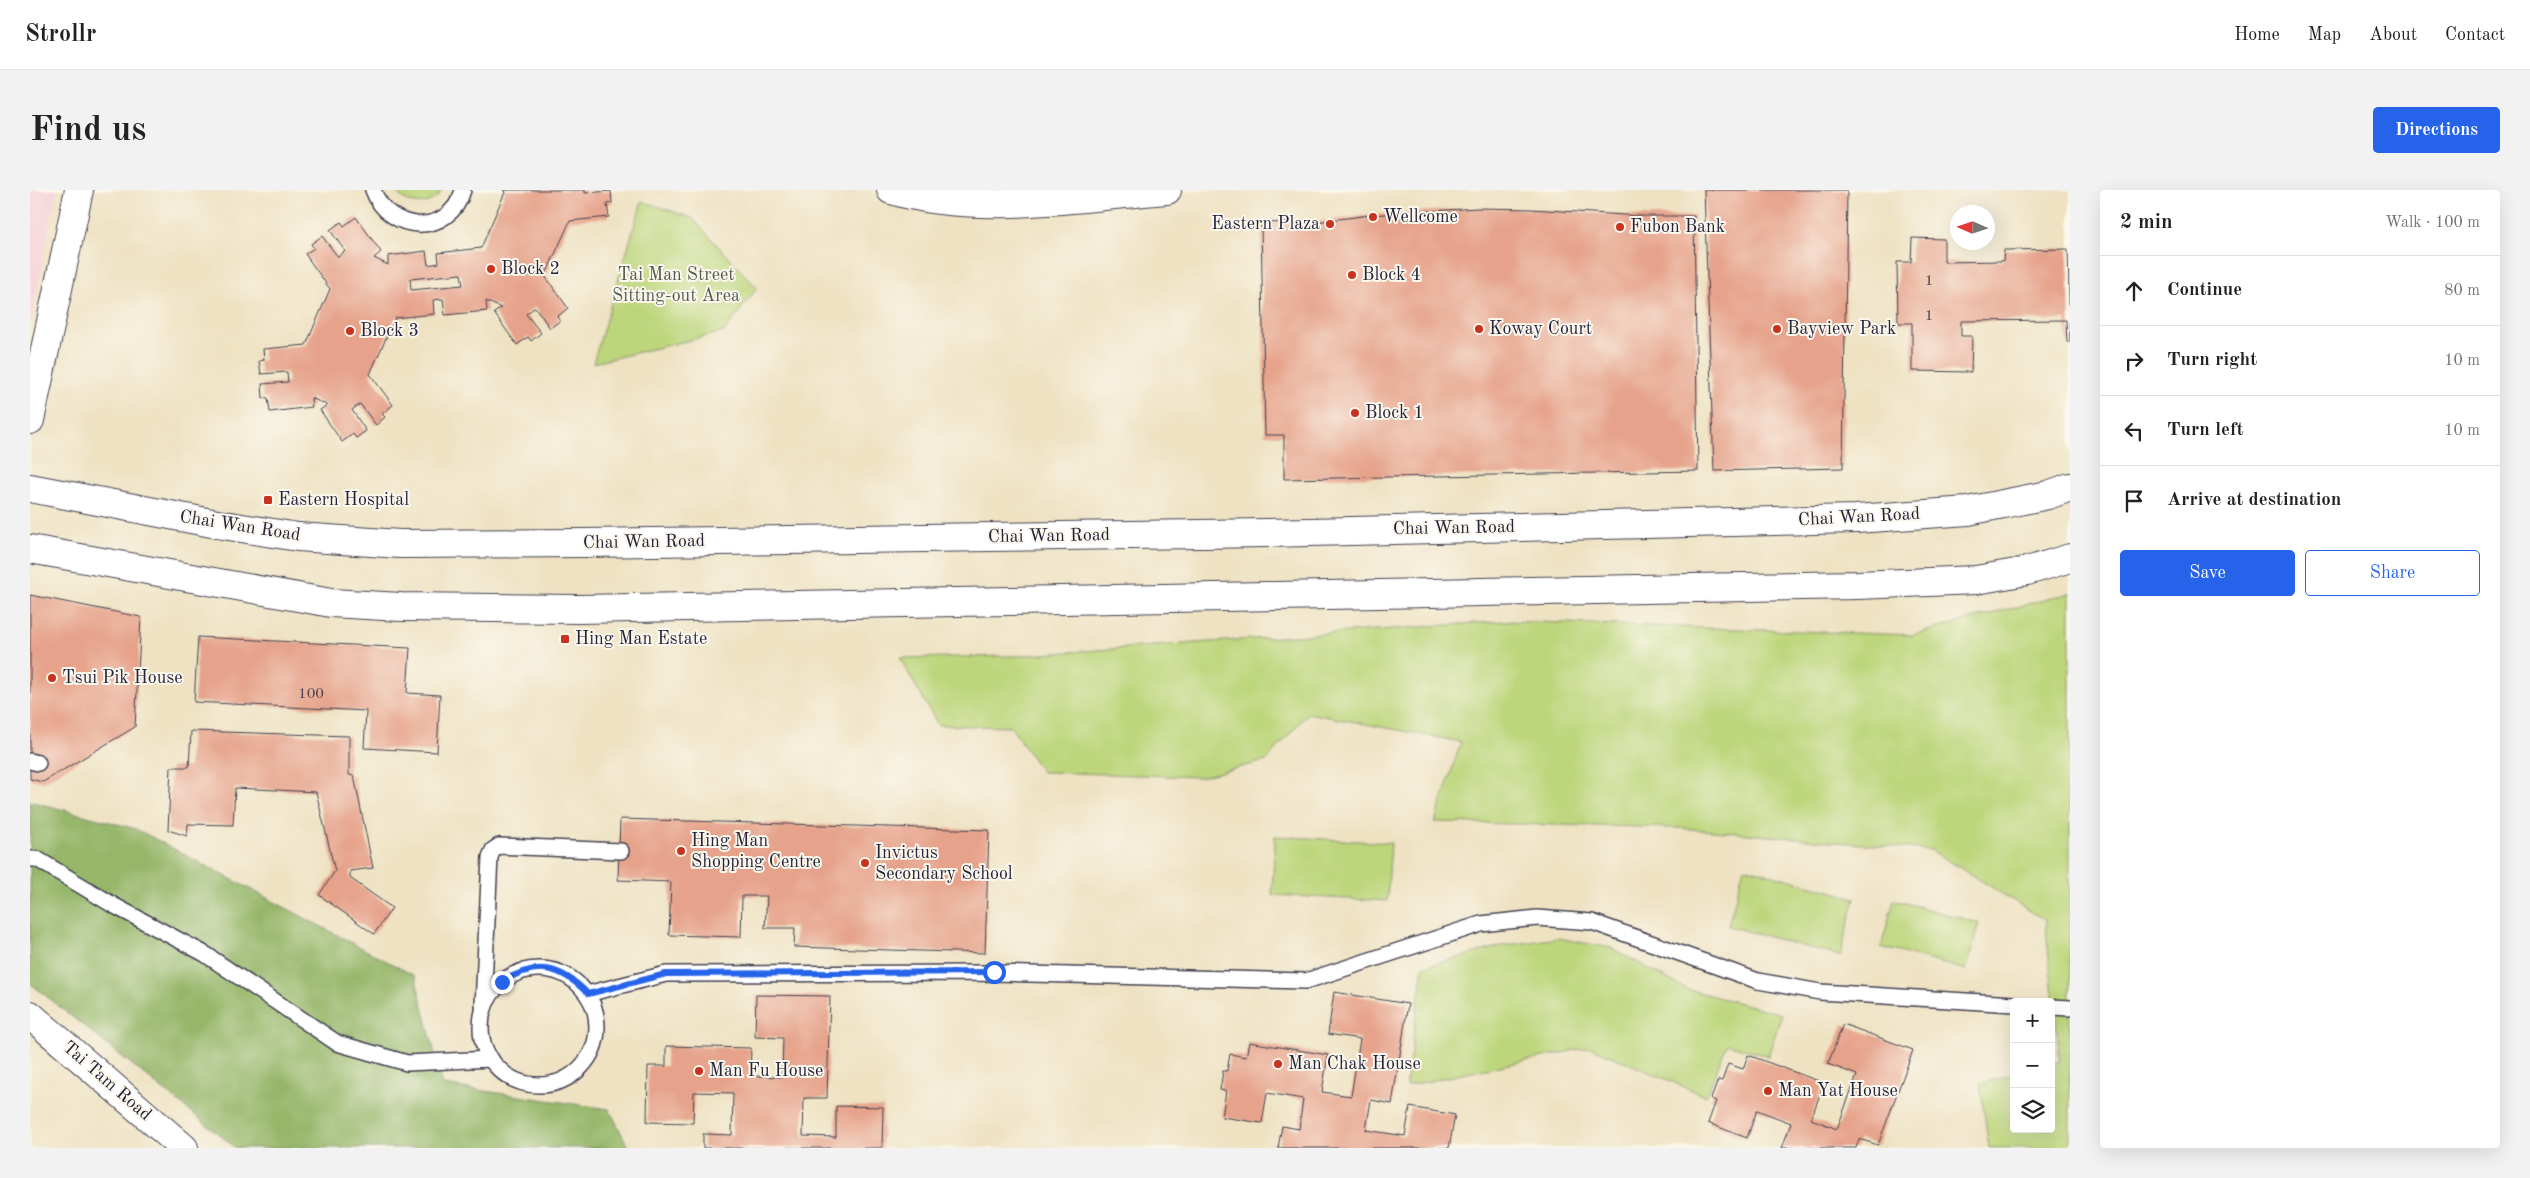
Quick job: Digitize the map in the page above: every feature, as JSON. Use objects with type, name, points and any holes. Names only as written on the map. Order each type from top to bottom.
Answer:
[{"type":"main road","points":[[30,420],[79,190]]},
{"type":"main road","points":[[891,190],[925,198],[1003,203],[1168,190]]},
{"type":"main road","name":"Chai Wan Road","points":[[30,488],[217,524],[298,537],[400,544],[488,544],[1268,533],[1856,518],[1968,511],[2048,495],[2070,487]]},
{"type":"main road","points":[[30,549],[331,603],[401,607],[578,609],[1858,585],[1976,580],[2027,571],[2070,558]]},
{"type":"main road","name":"Tai Tam Road","points":[[30,1015],[184,1148]]},
{"type":"lane","points":[[373,190],[386,211],[398,220],[412,224],[426,224],[441,219],[452,210],[463,190]]},
{"type":"lane","points":[[482,1015],[489,997],[502,982],[518,972],[538,968],[557,970],[574,980],[588,994],[596,1011],[598,1028],[594,1047],[585,1063],[572,1075],[555,1083],[537,1085],[519,1081],[503,1073],[491,1059],[484,1046],[481,1030],[490,857],[493,850],[499,846],[621,851]]},
{"type":"lane","points":[[30,859],[37,859],[113,905],[205,954],[337,1043],[407,1064],[491,1059]]},
{"type":"lane","points":[[588,994],[666,974],[994,972],[1306,980],[1481,924],[1537,918],[1592,922],[1758,981],[1820,992],[2010,1004]]},
{"type":"lane","points":[[2055,1007],[2070,1008]]},
{"type":"shaded area","points":[[30,190],[57,190],[30,327]]},
{"type":"green space","points":[[395,190],[442,190],[432,200],[418,203],[405,200]]},
{"type":"green space","name":"Tai Man Street Sitting-out Area","points":[[642,201],[692,218],[757,288],[724,332],[593,363]]},
{"type":"green space","points":[[2070,593],[2070,1148],[1989,1148],[1980,1084],[2010,1075],[2010,1133],[2055,1133],[2055,1063],[2060,1061],[2055,998],[2053,998],[2045,920],[1931,850],[1679,828],[1435,822],[1461,742],[1308,713],[1266,761],[1200,777],[1042,772],[1011,727],[938,725],[900,658],[1014,656],[1504,621],[1912,635]]},
{"type":"green space","points":[[30,801],[136,829],[415,976],[443,1085],[609,1109],[629,1148],[236,1148],[30,983]]},
{"type":"green space","points":[[1275,836],[1391,843],[1387,901],[1272,895]]},
{"type":"green space","points":[[1744,867],[1855,898],[1840,956],[1728,926]]},
{"type":"green space","points":[[1894,900],[1979,923],[1966,970],[1881,947]]},
{"type":"green space","points":[[1558,938],[1611,948],[1686,989],[1782,1014],[1768,1056],[1727,1044],[1706,1096],[1590,1047],[1406,1086],[1423,967],[1502,946]]},
{"type":"building","points":[[503,190],[585,190],[585,193],[611,191],[612,203],[607,204],[609,217],[570,221],[545,276],[568,308],[557,317],[560,321],[550,328],[535,307],[526,314],[541,333],[531,341],[528,337],[517,345],[494,313],[501,308],[486,301],[487,311],[445,315],[443,299],[433,300],[434,314],[395,318],[370,374],[393,405],[382,414],[385,417],[376,425],[360,404],[352,410],[366,431],[356,438],[353,434],[342,442],[320,410],[327,405],[311,398],[312,407],[270,412],[268,398],[263,398],[262,384],[288,382],[287,372],[261,374],[259,361],[264,360],[263,349],[306,345],[330,289],[305,254],[314,248],[311,244],[322,236],[338,257],[345,251],[330,230],[341,222],[344,226],[356,217],[381,252],[374,258],[388,265],[388,256],[426,251],[428,265],[439,263],[438,253],[481,248],[505,192]],"holes":[[[461,274],[463,285],[411,290],[410,279]]]},
{"type":"building","name":"Bayview Park","points":[[1704,190],[1847,190],[1843,468],[1714,471]]},
{"type":"building","name":"Koway Court","points":[[1477,208],[1531,209],[1639,216],[1694,216],[1698,471],[1284,479],[1284,435],[1265,435],[1261,223],[1316,222],[1370,215]]},
{"type":"building","points":[[1912,238],[1944,239],[1944,262],[2003,261],[2004,250],[2068,249],[2070,342],[2067,342],[2066,320],[1961,321],[1961,336],[1972,336],[1971,372],[1912,371],[1912,323],[1898,323],[1897,262],[1911,262]]},
{"type":"building","points":[[30,595],[141,617],[135,727],[43,782],[30,779]]},
{"type":"building","points":[[198,637],[410,648],[407,693],[440,695],[437,752],[364,748],[366,711],[194,702]]},
{"type":"building","points":[[191,731],[349,736],[349,775],[354,776],[373,868],[350,871],[350,878],[392,908],[374,934],[319,895],[335,871],[316,792],[235,788],[233,825],[188,824],[187,836],[168,830],[171,767],[189,767]]},
{"type":"building","name":"Invictus Secondary School","points":[[620,819],[989,830],[985,953],[794,947],[795,928],[765,928],[767,896],[742,896],[741,937],[669,935],[671,882],[618,880]]},
{"type":"building","name":"Man Chak House","points":[[1334,992],[1408,1004],[1392,1104],[1371,1100],[1366,1130],[1405,1136],[1410,1107],[1455,1115],[1449,1148],[1278,1148],[1282,1126],[1299,1129],[1303,1099],[1267,1093],[1262,1123],[1222,1117],[1226,1091],[1220,1090],[1223,1071],[1227,1071],[1230,1054],[1246,1057],[1249,1042],[1328,1055],[1322,1092],[1351,1096],[1360,1039],[1328,1034]]},
{"type":"building","name":"Man Fu House","points":[[756,995],[830,996],[827,1098],[804,1098],[803,1136],[836,1137],[836,1106],[883,1107],[882,1148],[703,1148],[703,1134],[732,1135],[733,1093],[694,1092],[693,1123],[647,1122],[648,1066],[666,1066],[666,1046],[751,1048],[750,1076],[782,1077],[783,1038],[755,1037]]},
{"type":"building","name":"Man Yat House","points":[[1843,1024],[1913,1050],[1878,1145],[1859,1139],[1856,1148],[1782,1148],[1791,1123],[1757,1110],[1747,1138],[1708,1123],[1716,1101],[1711,1099],[1718,1080],[1722,1081],[1728,1064],[1743,1069],[1748,1055],[1824,1083],[1811,1119],[1837,1129],[1857,1075],[1828,1064]]},
{"type":"place","name":"Wellcome","points":[[1373,217]]},
{"type":"place","name":"Eastern Plaza","points":[[1330,224]]},
{"type":"place","name":"Fubon Bank","points":[[1620,227]]},
{"type":"place","name":"Block 2","points":[[491,269]]},
{"type":"place","name":"Block 4","points":[[1352,275]]},
{"type":"place","name":"Koway Court","points":[[1479,329]]},
{"type":"place","name":"Bayview Park","points":[[1777,329]]},
{"type":"place","name":"Block 3","points":[[350,331]]},
{"type":"place","name":"Block 1","points":[[1355,413]]},
{"type":"place","name":"Eastern Hospital","points":[[268,500]]},
{"type":"place","name":"Hing Man Estate","points":[[565,639]]},
{"type":"place","name":"Tsui Pik House","points":[[52,678]]},
{"type":"place","name":"Hing Man Shopping Centre","points":[[681,851]]},
{"type":"place","name":"Invictus Secondary School","points":[[865,863]]},
{"type":"place","name":"Man Chak House","points":[[1278,1064]]},
{"type":"place","name":"Man Fu House","points":[[699,1071]]},
{"type":"place","name":"Man Yat House","points":[[1768,1091]]},
{"type":"route","points":[[502,982],[518,972],[538,968],[557,970],[574,980],[588,994],[666,974],[994,972]]}]
